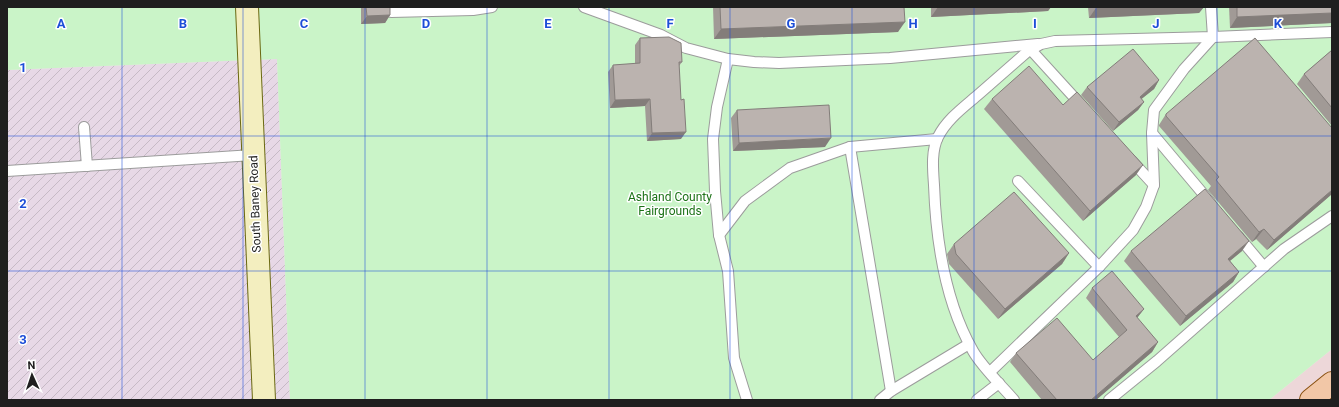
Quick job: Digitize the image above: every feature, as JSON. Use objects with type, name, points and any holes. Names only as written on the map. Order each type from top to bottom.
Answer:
[{"type":"main road","points":[[1311,400],[1332,383]]},
{"type":"street","name":"South Baney Road","points":[[247,7],[264,400]]},
{"type":"lane","points":[[391,12],[473,10],[492,7]]},
{"type":"lane","points":[[584,7],[661,35],[686,48],[728,59],[779,63],[890,58],[1041,44],[1055,41],[1247,36],[1332,32]]},
{"type":"lane","points":[[990,372],[1099,267],[1133,230],[1146,207],[1154,185],[1152,133],[1154,110],[1184,69],[1213,37],[1211,7]]},
{"type":"lane","points":[[1247,36],[1257,48]]},
{"type":"lane","points":[[1014,400],[974,353],[962,329],[952,302],[943,271],[939,242],[934,200],[934,152],[937,139],[948,121],[1031,50],[1041,44]]},
{"type":"lane","points":[[1031,50],[1090,115]]},
{"type":"lane","points":[[728,59],[717,107],[713,140],[715,191],[719,235],[728,271],[734,358],[747,400]]},
{"type":"lane","points":[[84,127],[87,166]]},
{"type":"lane","points":[[1152,133],[1218,212]]},
{"type":"lane","points":[[719,235],[745,201],[790,168],[850,147],[937,139]]},
{"type":"lane","points":[[850,147],[891,391]]},
{"type":"lane","points":[[7,171],[253,155]]},
{"type":"lane","points":[[1127,156],[1154,185]]},
{"type":"lane","points":[[1018,181],[1099,267]]},
{"type":"lane","points":[[1109,400],[1157,361],[1284,250],[1332,216]]},
{"type":"lane","points":[[1234,231],[1264,267]]},
{"type":"lane","points":[[880,400],[891,391],[969,344]]},
{"type":"lane","points":[[977,400],[999,383]]},
{"type":"shaded area","points":[[277,59],[290,400],[7,400],[7,70]]},
{"type":"shaded area","points":[[1332,349],[1332,400],[1269,400]]},
{"type":"green space","name":"Ashland County Fairgrounds","points":[[7,7],[1332,7],[1332,349],[1269,400],[290,400],[277,59],[7,70]]},
{"type":"building","points":[[366,7],[390,7],[390,15],[367,16]]},
{"type":"building","points":[[720,7],[904,7],[905,22],[721,29]]},
{"type":"building","points":[[1096,7],[1119,7],[1096,8]]},
{"type":"building","points":[[1237,7],[1332,7],[1332,13],[1237,17]]},
{"type":"building","points":[[669,37],[681,43],[682,62],[679,62],[681,100],[684,99],[686,132],[652,133],[650,99],[615,100],[613,65],[640,63],[640,38]]},
{"type":"building","points":[[1255,38],[1332,128],[1332,190],[1274,240],[1264,229],[1259,232],[1216,180],[1219,177],[1166,116],[1166,114]]},
{"type":"building","points":[[1133,49],[1159,80],[1140,97],[1144,102],[1119,122],[1087,87]]},
{"type":"building","points":[[1332,50],[1332,108],[1304,74]]},
{"type":"building","points":[[1029,66],[1063,105],[1077,92],[1143,165],[1090,211],[992,99]]},
{"type":"building","points":[[829,105],[831,138],[739,143],[737,110]]},
{"type":"building","points":[[1205,189],[1249,241],[1228,259],[1239,272],[1186,316],[1131,251]]},
{"type":"building","points":[[1014,192],[1069,253],[1005,309],[956,254],[954,244]]},
{"type":"building","points":[[1112,271],[1144,309],[1136,316],[1158,342],[1091,400],[1057,400],[1016,353],[1057,318],[1093,360],[1127,330],[1092,288]]}]
